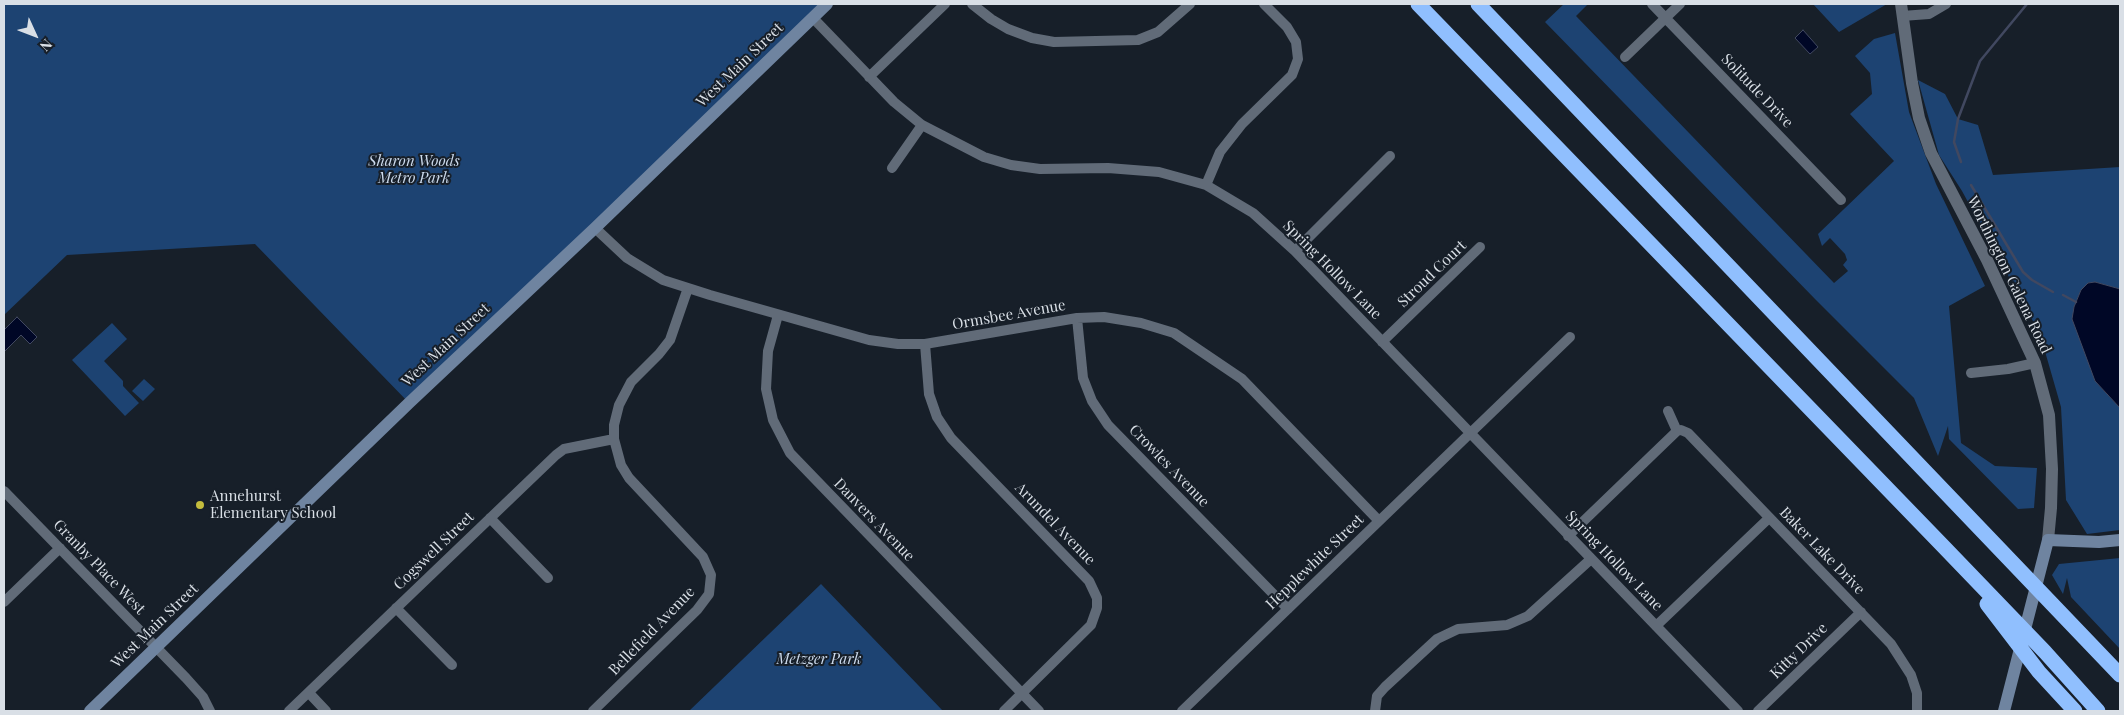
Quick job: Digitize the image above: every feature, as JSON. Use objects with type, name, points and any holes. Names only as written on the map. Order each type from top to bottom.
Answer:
[{"type":"highway","points":[[1418,4],[1942,546],[2003,617],[2039,672],[2075,711]]},
{"type":"highway","points":[[1478,4],[2120,675]]},
{"type":"highway","points":[[2003,617],[2045,652],[2098,711]]},
{"type":"main road","name":"West Main Street","points":[[90,711],[405,406],[595,228],[827,4]]},
{"type":"main road","points":[[2048,540],[2099,542],[2120,540]]},
{"type":"main road","name":"Worthington Galena Road","points":[[2004,711],[2048,540]]},
{"type":"street","points":[[869,77],[945,4]]},
{"type":"street","points":[[972,4],[990,19],[1008,29],[1032,38],[1054,42],[1138,40],[1158,32],[1190,4]]},
{"type":"street","points":[[1206,185],[1220,152],[1242,124],[1292,74],[1298,59],[1296,42],[1287,27],[1264,4]]},
{"type":"street","name":"Solitude Drive","points":[[1652,4],[1841,200]]},
{"type":"street","points":[[1625,57],[1680,4]]},
{"type":"street","points":[[1902,10],[1930,14],[1946,4]]},
{"type":"street","name":"Worthington Galena Road","points":[[1902,10],[1919,118],[1931,153],[1987,260],[2036,363],[2049,415],[2052,498],[2048,540]]},
{"type":"street","name":"Spring Hollow Lane","points":[[813,18],[894,102],[922,125],[984,157],[1011,165],[1040,169],[1108,168],[1159,172],[1206,185],[1253,213],[1295,250],[1738,711]]},
{"type":"street","points":[[892,168],[922,125]]},
{"type":"street","points":[[1295,250],[1390,156]]},
{"type":"street","name":"Ormsbee Avenue","points":[[595,228],[627,258],[663,280],[869,340],[898,344],[925,344],[1077,318],[1104,317],[1140,323],[1174,333],[1242,379],[1378,521]]},
{"type":"street","name":"Stroud Court","points":[[1382,342],[1480,248]]},
{"type":"street","name":"Bellefield Avenue","points":[[593,711],[697,610],[708,594],[711,575],[703,557],[629,478],[621,465],[614,438],[614,425],[618,405],[631,382],[660,354],[670,340],[688,288]]},
{"type":"street","name":"Danvers Avenue","points":[[778,315],[768,351],[766,389],[773,420],[790,453],[1038,711]]},
{"type":"street","name":"Crowles Avenue","points":[[1077,318],[1083,378],[1092,402],[1108,425],[1288,609]]},
{"type":"street","name":"Hepplewhite Street","points":[[1182,711],[1570,337]]},
{"type":"street","name":"Arundel Avenue","points":[[925,344],[929,394],[936,417],[951,438],[1089,581],[1097,598],[1097,608],[1091,626],[1004,711]]},
{"type":"street","points":[[1971,373],[2008,369],[2036,363]]},
{"type":"street","points":[[1568,536],[1677,431],[1668,411]]},
{"type":"street","name":"Baker Lake Drive","points":[[1677,431],[1688,433],[1891,644],[1911,675],[1917,693],[1917,711]]},
{"type":"street","name":"Cogswell Street","points":[[289,711],[537,471],[564,449],[614,438]]},
{"type":"street","name":"Granby Place West","points":[[4,490],[203,697],[210,711]]},
{"type":"street","points":[[490,518],[548,578]]},
{"type":"street","points":[[1656,626],[1769,518]]},
{"type":"street","points":[[4,602],[60,548]]},
{"type":"street","points":[[1374,710],[1377,696],[1385,686],[1437,639],[1458,629],[1507,625],[1528,616],[1591,559]]},
{"type":"street","points":[[396,608],[452,665]]},
{"type":"street","name":"Kitty Drive","points":[[1758,711],[1861,612]]},
{"type":"street","points":[[309,693],[326,711]]},
{"type":"green space","name":"Sharon Woods Metro Park","points":[[4,4],[827,4],[409,403],[255,244],[67,255],[4,315]]},
{"type":"green space","points":[[1564,4],[1588,4],[1576,16],[1834,283],[1848,271],[1843,265],[1847,260],[1845,254],[1830,238],[1822,246],[1818,234],[1894,161],[1850,114],[1872,94],[1870,73],[1855,56],[1874,39],[1895,33],[1909,112],[1936,184],[1985,286],[1949,306],[1961,443],[1995,466],[2037,468],[2034,508],[2018,509],[1949,439],[1948,426],[1938,456],[1914,398],[1545,22]]},
{"type":"green space","points":[[1813,4],[1887,4],[1839,32]]},
{"type":"green space","points":[[1918,80],[1945,94],[1958,119],[1978,125],[1993,175],[2120,167],[2120,289],[2095,282],[2088,283],[2081,290],[2074,307],[2095,381],[2120,408],[2120,530],[2087,534],[2066,500],[2061,407],[2040,334],[1962,191],[1939,155]]},
{"type":"green space","points":[[112,323],[127,339],[104,361],[123,381],[123,386],[139,403],[125,416],[72,360]]},
{"type":"green space","points":[[144,379],[155,389],[143,401],[132,391]]},
{"type":"green space","points":[[2120,558],[2120,649],[2071,597],[2067,578],[2063,594],[2052,575],[2059,564]]},
{"type":"green space","name":"Metzger Park","points":[[821,584],[943,711],[689,711]]},
{"type":"shaded area","points":[[1803,30],[1818,47],[1810,54],[1795,38]]},
{"type":"shaded area","points":[[2095,282],[2120,289],[2120,408],[2095,381],[2072,319],[2074,307],[2081,290],[2088,283]]},
{"type":"shaded area","points":[[17,317],[37,337],[30,344],[21,335],[4,352],[4,330]]},
{"type":"waterway","points":[[1961,162],[1954,142],[1958,119],[1980,61],[2027,4]]},
{"type":"waterway","points":[[1971,185],[2023,272],[2032,280],[2053,292]]},
{"type":"waterway","points":[[2063,295],[2076,302]]},
{"type":"place","name":"Annehurst Elementary School","points":[[200,505]]}]
